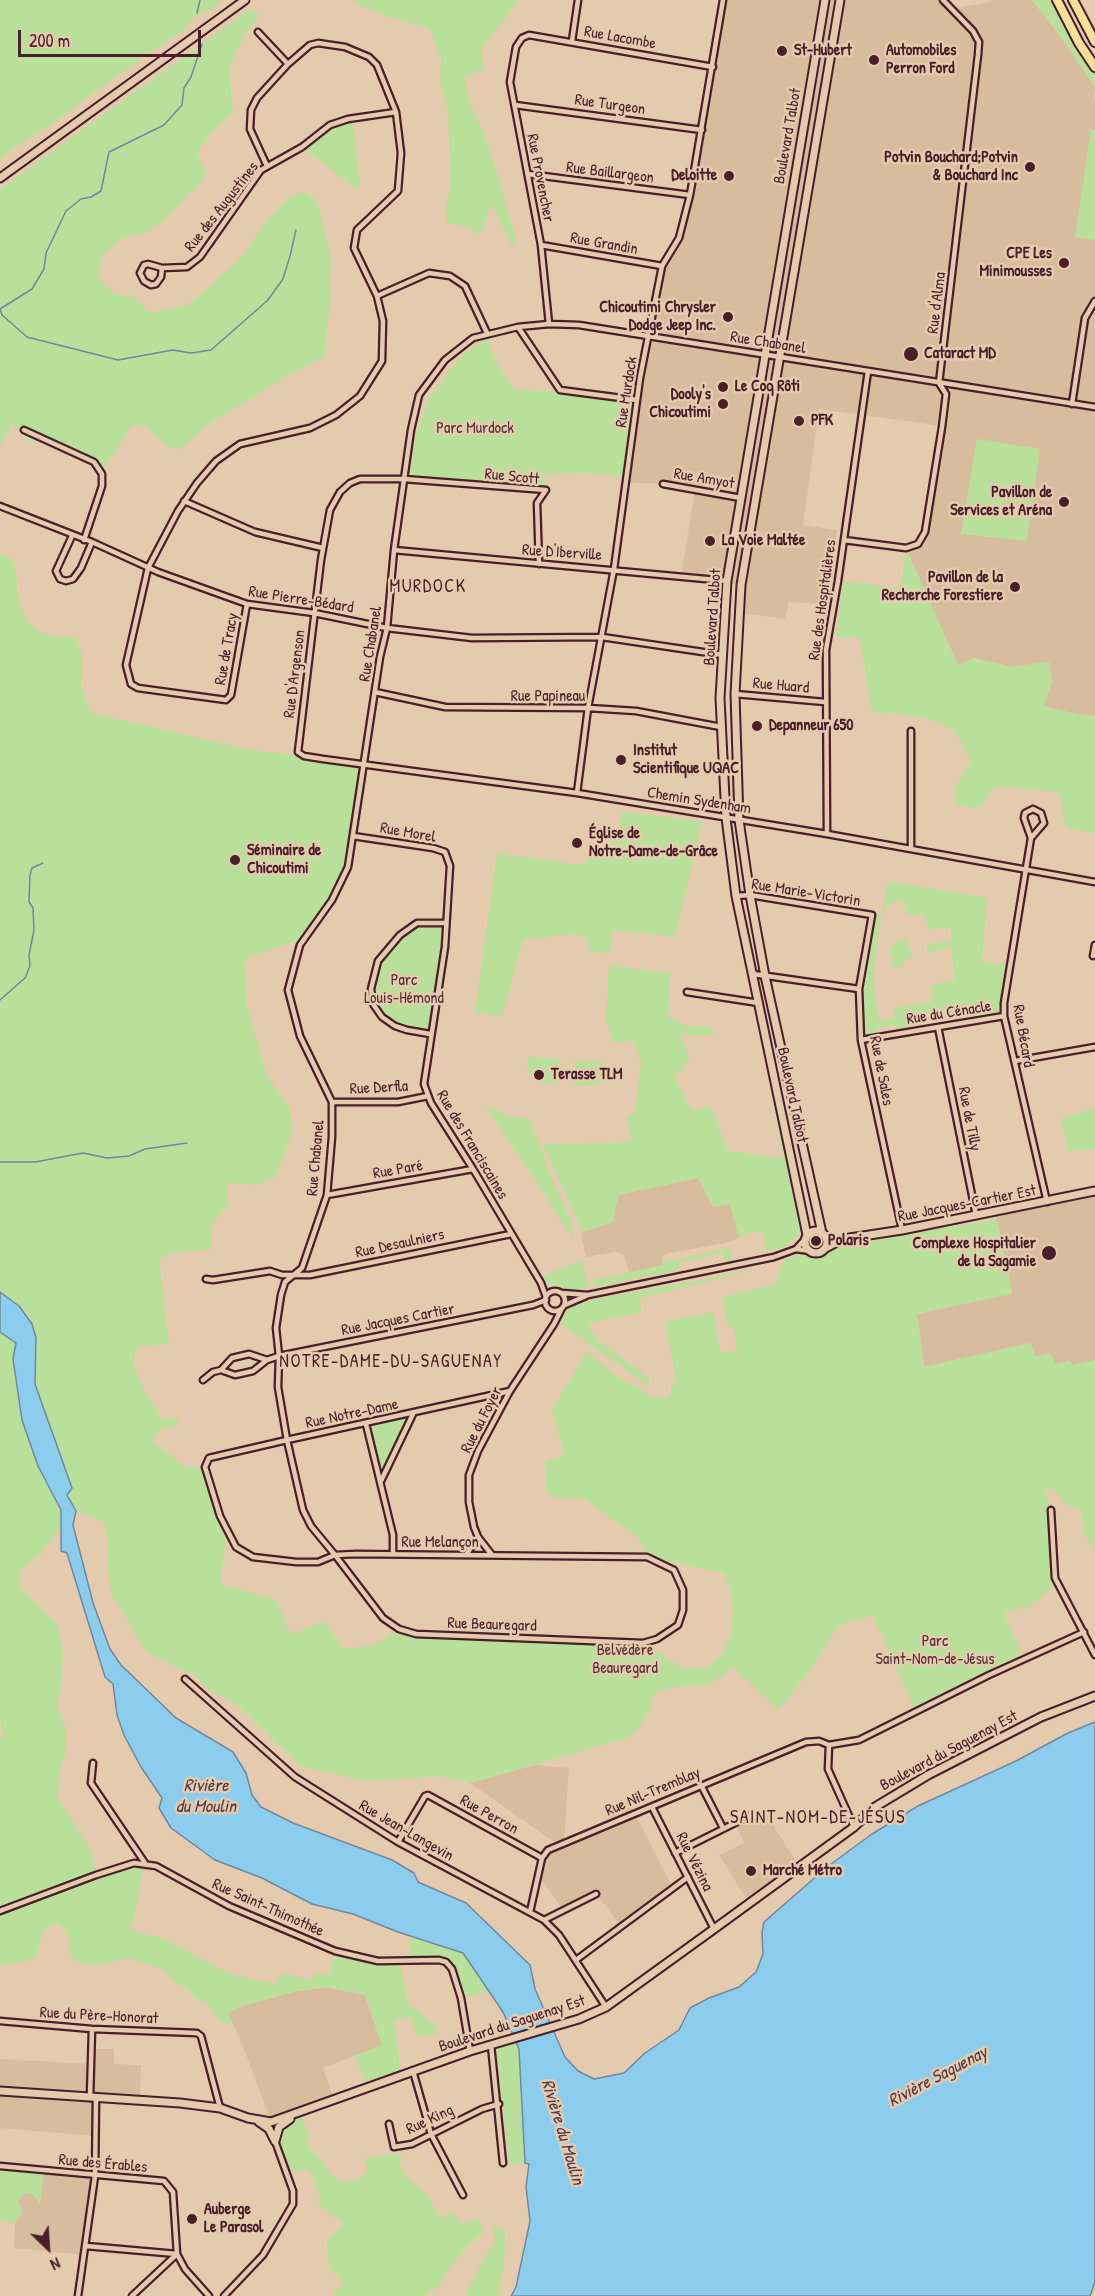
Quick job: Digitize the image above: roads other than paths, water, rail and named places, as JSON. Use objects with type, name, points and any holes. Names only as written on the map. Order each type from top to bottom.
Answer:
[{"type":"main road","points":[[0,178],[245,0]]},
{"type":"main road","name":"Boulevard Talbot","points":[[806,1236],[736,896],[726,818],[720,698],[727,581],[825,0]]},
{"type":"main road","name":"Boulevard Talbot","points":[[823,1234],[765,976],[750,895],[739,820],[735,694],[741,585],[840,0]]},
{"type":"main road","points":[[1057,0],[1095,67]]},
{"type":"main road","points":[[1073,0],[1095,42]]},
{"type":"main road","name":"Rue Jacques-Cartier Est","points":[[824,1249],[843,1239],[902,1230],[1095,1191]]},
{"type":"main road","points":[[813,1231],[823,1234],[826,1243],[824,1249],[817,1253],[810,1251],[805,1245],[806,1236],[813,1231]]},
{"type":"main road","name":"Rue Jacques-Cartier Est","points":[[823,1234],[843,1239]]},
{"type":"main road","name":"Boulevard du Saguenay Est","points":[[0,2091],[180,2103],[220,2108],[248,2118],[271,2122],[470,2051],[579,2019],[606,2007],[854,1827],[875,1807],[928,1775],[1041,1717],[1095,1696]]},
{"type":"main road","points":[[275,2141],[279,2127],[300,2113]]},
{"type":"main road","points":[[248,2118],[262,2123],[269,2129],[275,2141]]},
{"type":"street","points":[[572,41],[578,0]]},
{"type":"street","name":"Rue Murdock","points":[[577,793],[588,708],[614,569],[648,337],[662,266],[679,238],[690,195],[723,0]]},
{"type":"street","name":"Rue d'Alma","points":[[844,540],[906,548],[918,544],[925,532],[946,394],[939,383],[979,42],[973,31],[943,0]]},
{"type":"street","points":[[258,32],[288,64]]},
{"type":"street","name":"Rue Lacombe","points":[[522,38],[529,35],[572,41],[713,67]]},
{"type":"street","name":"Rue Provencher","points":[[522,38],[516,47],[510,82],[541,245],[549,324]]},
{"type":"street","points":[[148,568],[184,501],[216,461],[240,444],[310,428],[336,415],[360,396],[382,361],[383,321],[377,296],[354,248],[357,230],[398,191],[401,153],[396,112],[377,65],[369,57],[345,47],[318,43],[310,45],[288,64],[256,98],[252,110],[250,129],[267,166]]},
{"type":"street","name":"Rue Turgeon","points":[[515,105],[702,130]]},
{"type":"street","name":"Rue des Augustines","points":[[162,268],[161,277],[156,284],[151,285],[140,273],[144,265],[153,264],[162,268],[187,267],[200,257],[261,170],[267,166],[302,147],[330,125],[348,119],[396,112]]},
{"type":"street","name":"Rue Baillargeon","points":[[528,174],[690,195]]},
{"type":"street","name":"Rue Grandin","points":[[541,245],[662,266]]},
{"type":"street","points":[[377,296],[429,273],[450,276],[465,286],[487,333]]},
{"type":"street","points":[[1072,404],[1085,318],[1095,301]]},
{"type":"street","name":"Rue Chabanel","points":[[335,1555],[311,1526],[303,1510],[278,1387],[279,1356],[276,1328],[281,1295],[285,1282],[302,1268],[327,1195],[332,1137],[332,1102],[300,1036],[288,990],[300,945],[332,900],[348,867],[380,657],[387,627],[394,550],[411,430],[419,395],[445,360],[473,338],[518,327],[549,324],[579,325],[1095,407]]},
{"type":"street","points":[[518,327],[560,390],[638,400]]},
{"type":"street","name":"Rue des Hospitalières","points":[[827,834],[825,650],[844,540],[868,371]]},
{"type":"street","points":[[24,430],[94,462],[102,474],[102,486],[84,540]]},
{"type":"street","name":"Rue D'Argenson","points":[[298,752],[314,613],[330,510],[340,492],[350,483],[360,479],[404,479]]},
{"type":"street","name":"Rue Scott","points":[[404,479],[546,490],[537,503],[539,564]]},
{"type":"street","name":"Rue Amyot","points":[[663,484],[741,498]]},
{"type":"street","points":[[184,501],[255,532],[323,548]]},
{"type":"street","name":"Rue Pierre-Bédard","points":[[0,506],[92,542],[148,568],[247,604],[314,613],[387,627],[472,638],[602,638],[723,655]]},
{"type":"street","points":[[72,536],[56,571],[60,579],[66,581],[73,579],[81,568],[92,542]]},
{"type":"street","name":"Rue D'Iberville","points":[[394,550],[727,581]]},
{"type":"street","name":"Rue de Tracy","points":[[148,568],[126,665],[131,684],[138,688],[226,700],[231,694],[247,604]]},
{"type":"street","name":"Rue Papineau","points":[[375,692],[445,707],[588,708],[636,711],[722,727]]},
{"type":"street","name":"Rue Huard","points":[[735,694],[825,702]]},
{"type":"street","points":[[911,731],[911,849]]},
{"type":"street","name":"Chemin Sydenham","points":[[298,752],[304,756],[577,793],[827,834],[1095,882]]},
{"type":"street","name":"Rue Bécard","points":[[1031,838],[1044,823],[1041,813],[1035,809],[1028,811],[1024,818],[1031,838],[1004,1003],[1004,1016],[1047,1202]]},
{"type":"street","name":"Rue Morel","points":[[353,836],[433,848],[445,852],[450,866]]},
{"type":"street","name":"Rue des Franciscaines","points":[[450,866],[445,947],[424,1084],[428,1096],[541,1283],[546,1298]]},
{"type":"street","name":"Rue Marie-Victorin","points":[[736,896],[750,895],[872,915]]},
{"type":"street","name":"Rue de Sales","points":[[872,915],[859,990],[861,1040],[902,1230]]},
{"type":"street","points":[[430,1034],[395,1026],[382,1017],[373,1004],[371,989],[378,961],[400,935],[417,923],[446,923]]},
{"type":"street","points":[[1093,956],[1095,945]]},
{"type":"street","points":[[753,974],[859,990]]},
{"type":"street","points":[[687,992],[759,1003]]},
{"type":"street","name":"Rue du Cénacle","points":[[861,1040],[1004,1016]]},
{"type":"street","name":"Rue de Tilly","points":[[938,1027],[976,1215]]},
{"type":"street","points":[[1015,1061],[1095,1047]]},
{"type":"street","name":"Rue Derfla","points":[[332,1102],[398,1102],[428,1096]]},
{"type":"street","name":"Rue Paré","points":[[327,1195],[473,1168]]},
{"type":"street","name":"Rue Desaulniers","points":[[206,1279],[213,1280],[270,1271],[282,1275],[310,1275],[511,1234]]},
{"type":"street","points":[[795,1249],[806,1236]]},
{"type":"street","points":[[550,1310],[561,1310],[565,1305],[588,1295],[774,1257],[795,1249],[810,1251]]},
{"type":"street","name":"Rue des Franciscaines","points":[[541,1283],[555,1291]]},
{"type":"street","points":[[554,1324],[546,1298],[555,1291],[588,1295]]},
{"type":"street","points":[[562,1293],[565,1305]]},
{"type":"street","name":"Rue Jacques Cartier","points":[[221,1370],[235,1375],[253,1371],[267,1360],[279,1356],[533,1305],[546,1298]]},
{"type":"street","name":"Rue Jacques Cartier","points":[[533,1305],[550,1310]]},
{"type":"street","name":"Rue du Foyer","points":[[492,1555],[478,1538],[469,1502],[468,1475],[510,1391],[561,1310]]},
{"type":"street","name":"Rue Jacques Cartier","points":[[203,1380],[213,1372],[221,1370],[232,1358],[249,1354],[267,1360]]},
{"type":"street","name":"Rue Notre-Dame","points":[[205,1467],[209,1458],[510,1391]]},
{"type":"street","points":[[381,1481],[414,1413]]},
{"type":"street","points":[[366,1424],[393,1535],[393,1554]]},
{"type":"street","name":"Rue Melançon","points":[[205,1467],[220,1516],[236,1547],[253,1557],[296,1562],[318,1562],[335,1555],[393,1554],[647,1557],[674,1570],[683,1590],[683,1610],[678,1625]]},
{"type":"street","points":[[1052,1510],[1055,1578],[1095,1655]]},
{"type":"street","points":[[465,1554],[478,1538]]},
{"type":"street","name":"Rue Beauregard","points":[[335,1555],[383,1618],[399,1629],[416,1634],[644,1643],[657,1639],[678,1625]]},
{"type":"street","name":"Rue Nil-Tremblay","points":[[542,1858],[548,1850],[558,1845],[806,1742],[819,1741],[829,1745],[860,1740],[989,1675],[1084,1632]]},
{"type":"street","name":"Rue Jean-Langevin","points":[[185,1679],[295,1778],[398,1842],[544,1920],[559,1935],[606,2007]]},
{"type":"street","points":[[829,1745],[828,1769],[854,1827]]},
{"type":"street","points":[[93,1763],[91,1783],[145,1863]]},
{"type":"street","points":[[701,1785],[723,1828]]},
{"type":"street","name":"Rue Perron","points":[[398,1842],[424,1796],[428,1795],[542,1858]]},
{"type":"street","name":"Rue Vézina","points":[[652,1807],[714,1929]]},
{"type":"street","points":[[675,1853],[749,1816]]},
{"type":"street","points":[[530,1912],[542,1858]]},
{"type":"street","points":[[0,1911],[96,1875],[134,1863],[145,1863]]},
{"type":"street","name":"Rue Saint-Thimothée","points":[[145,1863],[156,1866],[229,1906],[335,1951],[378,1961],[439,1960],[446,1962],[452,1969],[463,2007],[470,2051]]},
{"type":"street","points":[[576,1959],[688,1877]]},
{"type":"street","points":[[544,1920],[596,1894]]},
{"type":"street","name":"Rue du Père-Honorat","points":[[0,2021],[92,2029],[197,2033],[201,2036],[220,2108]]},
{"type":"street","points":[[78,2296],[95,2176],[92,2029]]},
{"type":"street","points":[[491,2045],[499,2104],[503,2163]]},
{"type":"street","points":[[413,2071],[431,2134],[463,2195]]},
{"type":"street","name":"Rue King","points":[[389,2124],[394,2147],[412,2144],[482,2109],[499,2104]]},
{"type":"street","points":[[224,2296],[264,2255],[293,2204],[293,2191],[275,2141]]},
{"type":"street","name":"Rue des Érables","points":[[0,2166],[164,2181],[173,2192],[177,2254]]},
{"type":"street","points":[[86,2246],[177,2254]]},
{"type":"street","points":[[132,2296],[177,2254]]},
{"type":"street","points":[[177,2254],[185,2269],[208,2296]]},
{"type":"water","points":[[0,1292],[19,1306],[32,1324],[36,1338],[35,1384],[72,1488],[67,1495],[76,1511],[73,1525],[93,1603],[110,1649],[121,1665],[176,1718],[233,1752],[246,1773],[252,1795],[261,1807],[293,1823],[392,1860],[414,1873],[418,1882],[466,1903],[530,1965],[535,1989],[565,2057],[578,2071],[594,2079],[624,2073],[645,2053],[679,2030],[690,2008],[739,1987],[756,1972],[763,1954],[764,1922],[827,1867],[872,1834],[918,1806],[1095,1722],[1095,2282],[1090,2296],[511,2296],[516,2287],[530,2221],[526,2187],[529,2164],[525,2163],[519,2049],[503,2012],[463,1953],[398,1932],[353,1914],[312,1904],[262,1878],[215,1860],[171,1828],[159,1808],[162,1798],[141,1767],[124,1735],[117,1715],[113,1684],[105,1677],[67,1553],[61,1551],[61,1510],[38,1466],[22,1420],[13,1359],[16,1343],[0,1332]]},
{"type":"waterway","points":[[197,13],[200,0]]},
{"type":"waterway","points":[[202,44],[191,77],[184,88],[182,105],[164,125],[109,152],[101,191],[91,197],[81,199],[66,211],[46,253],[44,269],[32,289],[0,309],[2,315],[27,337],[118,360],[173,350],[191,353],[211,350],[267,301],[283,279],[296,230]]},
{"type":"waterway","points":[[0,1000],[25,978],[30,966],[29,955],[34,930],[33,908],[29,902],[30,875],[32,868],[43,863]]},
{"type":"waterway","points":[[0,1162],[35,1162],[83,1153],[107,1158],[129,1156],[145,1149],[187,1143]]},
{"type":"place","name":"St-Hubert","points":[[782,51]]},
{"type":"place","name":"Automobiles Perron Ford","points":[[874,60]]},
{"type":"place","name":"Potvin Bouchard;Potvin & Bouchard Inc","points":[[1030,167]]},
{"type":"place","name":"Deloitte","points":[[729,176]]},
{"type":"place","name":"CPE Les Minimousses","points":[[1064,263]]},
{"type":"place","name":"Chicoutimi Chrysler Dodge Jeep Inc.","points":[[728,317]]},
{"type":"place","name":"Cataract MD","points":[[911,354]]},
{"type":"place","name":"Le Coq Rôti","points":[[723,387]]},
{"type":"place","name":"Dooly's Chicoutimi","points":[[723,404]]},
{"type":"place","name":"PFK","points":[[799,421]]},
{"type":"place","name":"Pavillon de Services et Aréna","points":[[1064,502]]},
{"type":"place","name":"La Voie Maltée","points":[[710,541]]},
{"type":"place","name":"Pavillon de la Recherche Forestiere","points":[[1015,587]]},
{"type":"place","name":"Depanneur 650","points":[[757,726]]},
{"type":"place","name":"Institut Scientifique UQAC","points":[[621,760]]},
{"type":"place","name":"Église de Notre-Dame-de-Grâce","points":[[577,843]]},
{"type":"place","name":"Séminaire de Chicoutimi","points":[[235,860]]},
{"type":"place","name":"Terasse TLM","points":[[539,1075]]},
{"type":"place","name":"Polaris","points":[[816,1241]]},
{"type":"place","name":"Complexe Hospitalier de la Sagamie","points":[[1049,1253]]},
{"type":"place","name":"Marché Métro","points":[[751,1871]]},
{"type":"place","name":"Auberge Le Parasol","points":[[192,2219]]},
{"type":"district","name":"MURDOCK","points":[[428,587]]},
{"type":"district","name":"NOTRE-DAME-DU-SAGUENAY","points":[[391,1362]]},
{"type":"district","name":"SAINT-NOM-DE-JÉSUS","points":[[818,1818]]},
{"type":"park label","name":"Parc Murdock","points":[[475,429]]},
{"type":"park label","name":"Parc Louis-Hémond","points":[[404,990]]},
{"type":"park label","name":"Parc Saint-Nom-de-Jésus","points":[[935,1651]]},
{"type":"park label","name":"Belvédère Beauregard","points":[[625,1660]]},
{"type":"water label","name":"Rivière du Moulin","points":[[206,1796]]},
{"type":"water label","name":"Rivière Saguenay","points":[[938,2077]]},
{"type":"water label","name":"Rivière du Moulin","points":[[562,2132]]}]
